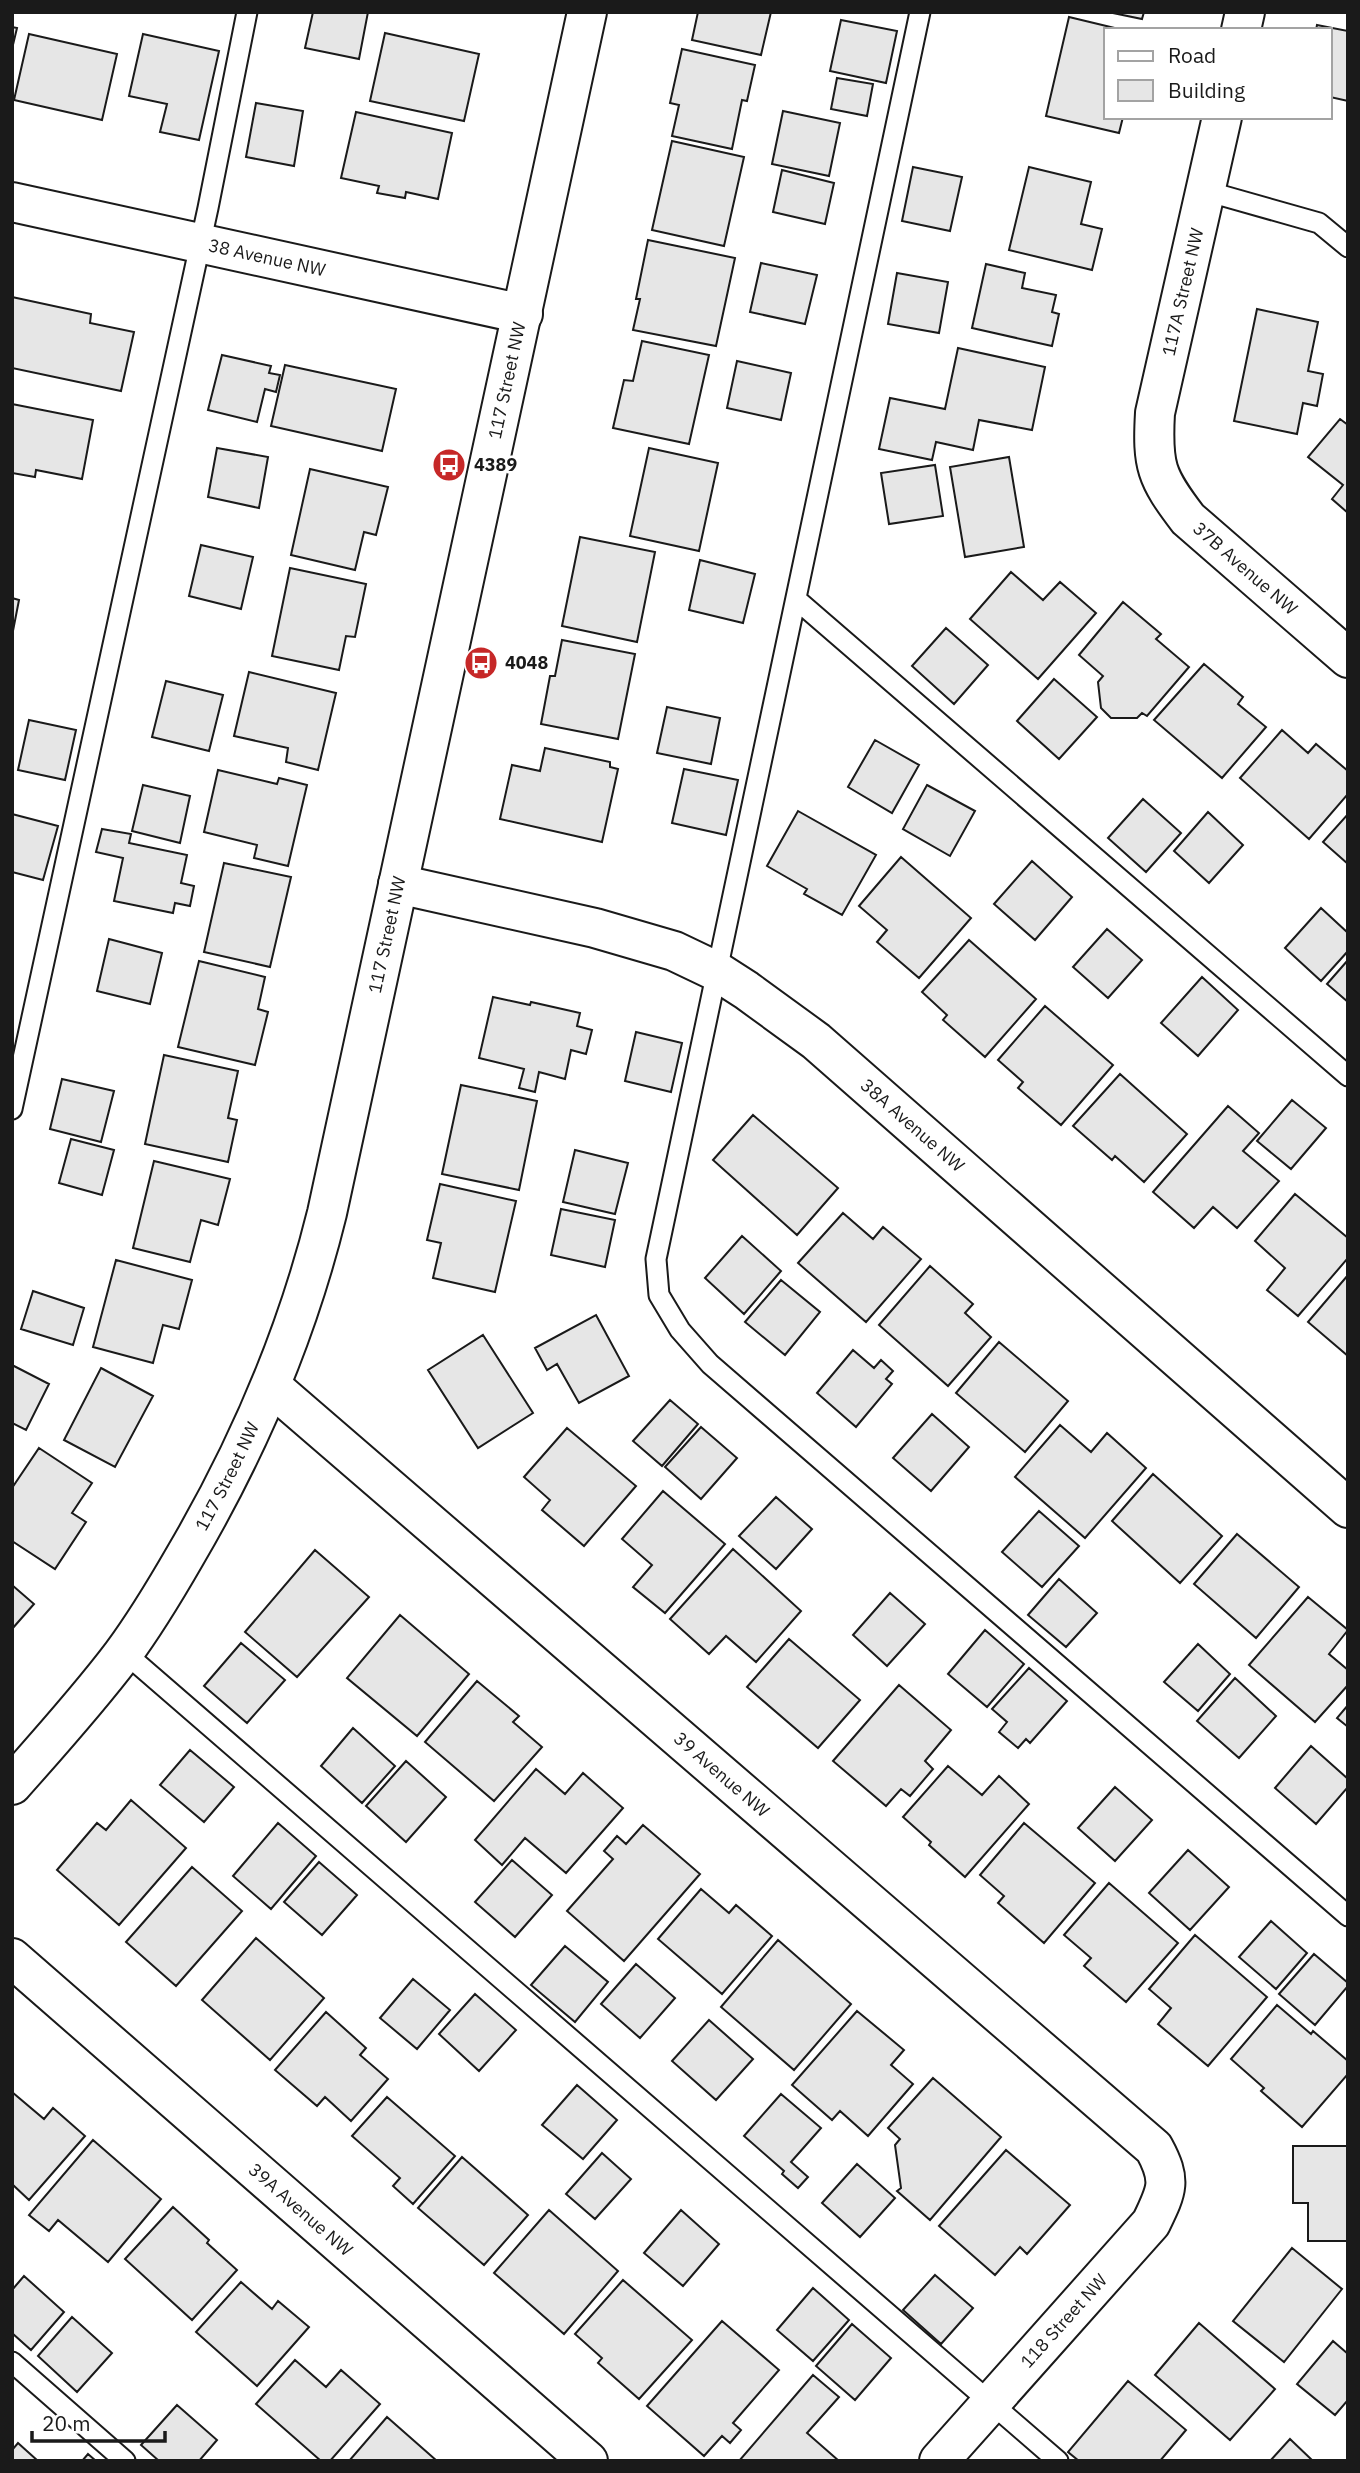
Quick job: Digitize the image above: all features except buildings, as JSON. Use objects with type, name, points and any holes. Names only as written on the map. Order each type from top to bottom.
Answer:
[{"type":"street","name":"117 Street NW","points":[[12,1785],[83,1704],[124,1652],[198,1535],[271,1386],[295,1325],[314,1265],[587,12]]},
{"type":"street","name":"117A Street NW","points":[[1156,468],[1155,413],[1222,119]]},
{"type":"street","name":"38 Avenue NW","points":[[12,202],[523,314]]},
{"type":"street","name":"37B Avenue NW","points":[[1156,468],[1169,493],[1188,519],[1348,658]]},
{"type":"street","name":"38A Avenue NW","points":[[398,884],[608,931],[674,951],[718,972],[746,990],[816,1041],[1348,1508]]},
{"type":"street","name":"39 Avenue NW","points":[[271,1386],[1154,2148],[1166,2170]]},
{"type":"street","name":"39A Avenue NW","points":[[12,1958],[588,2461]]},
{"type":"street","name":"118 Street NW","points":[[939,2461],[1152,2223],[1164,2197],[1166,2170]]},
{"type":"lane","points":[[12,1109],[200,243],[247,12]]},
{"type":"lane","points":[[920,12],[656,1259],[659,1295],[680,1330],[720,1373],[1348,1916]]},
{"type":"lane","points":[[1206,191],[1319,223],[1348,247]]},
{"type":"lane","points":[[797,600],[1348,1076]]},
{"type":"lane","points":[[124,1652],[1058,2461]]},
{"type":"lane","points":[[12,2362],[125,2461]]},
{"type":"place","name":"4389","points":[[449,465]]},
{"type":"place","name":"4048","points":[[481,663]]}]
